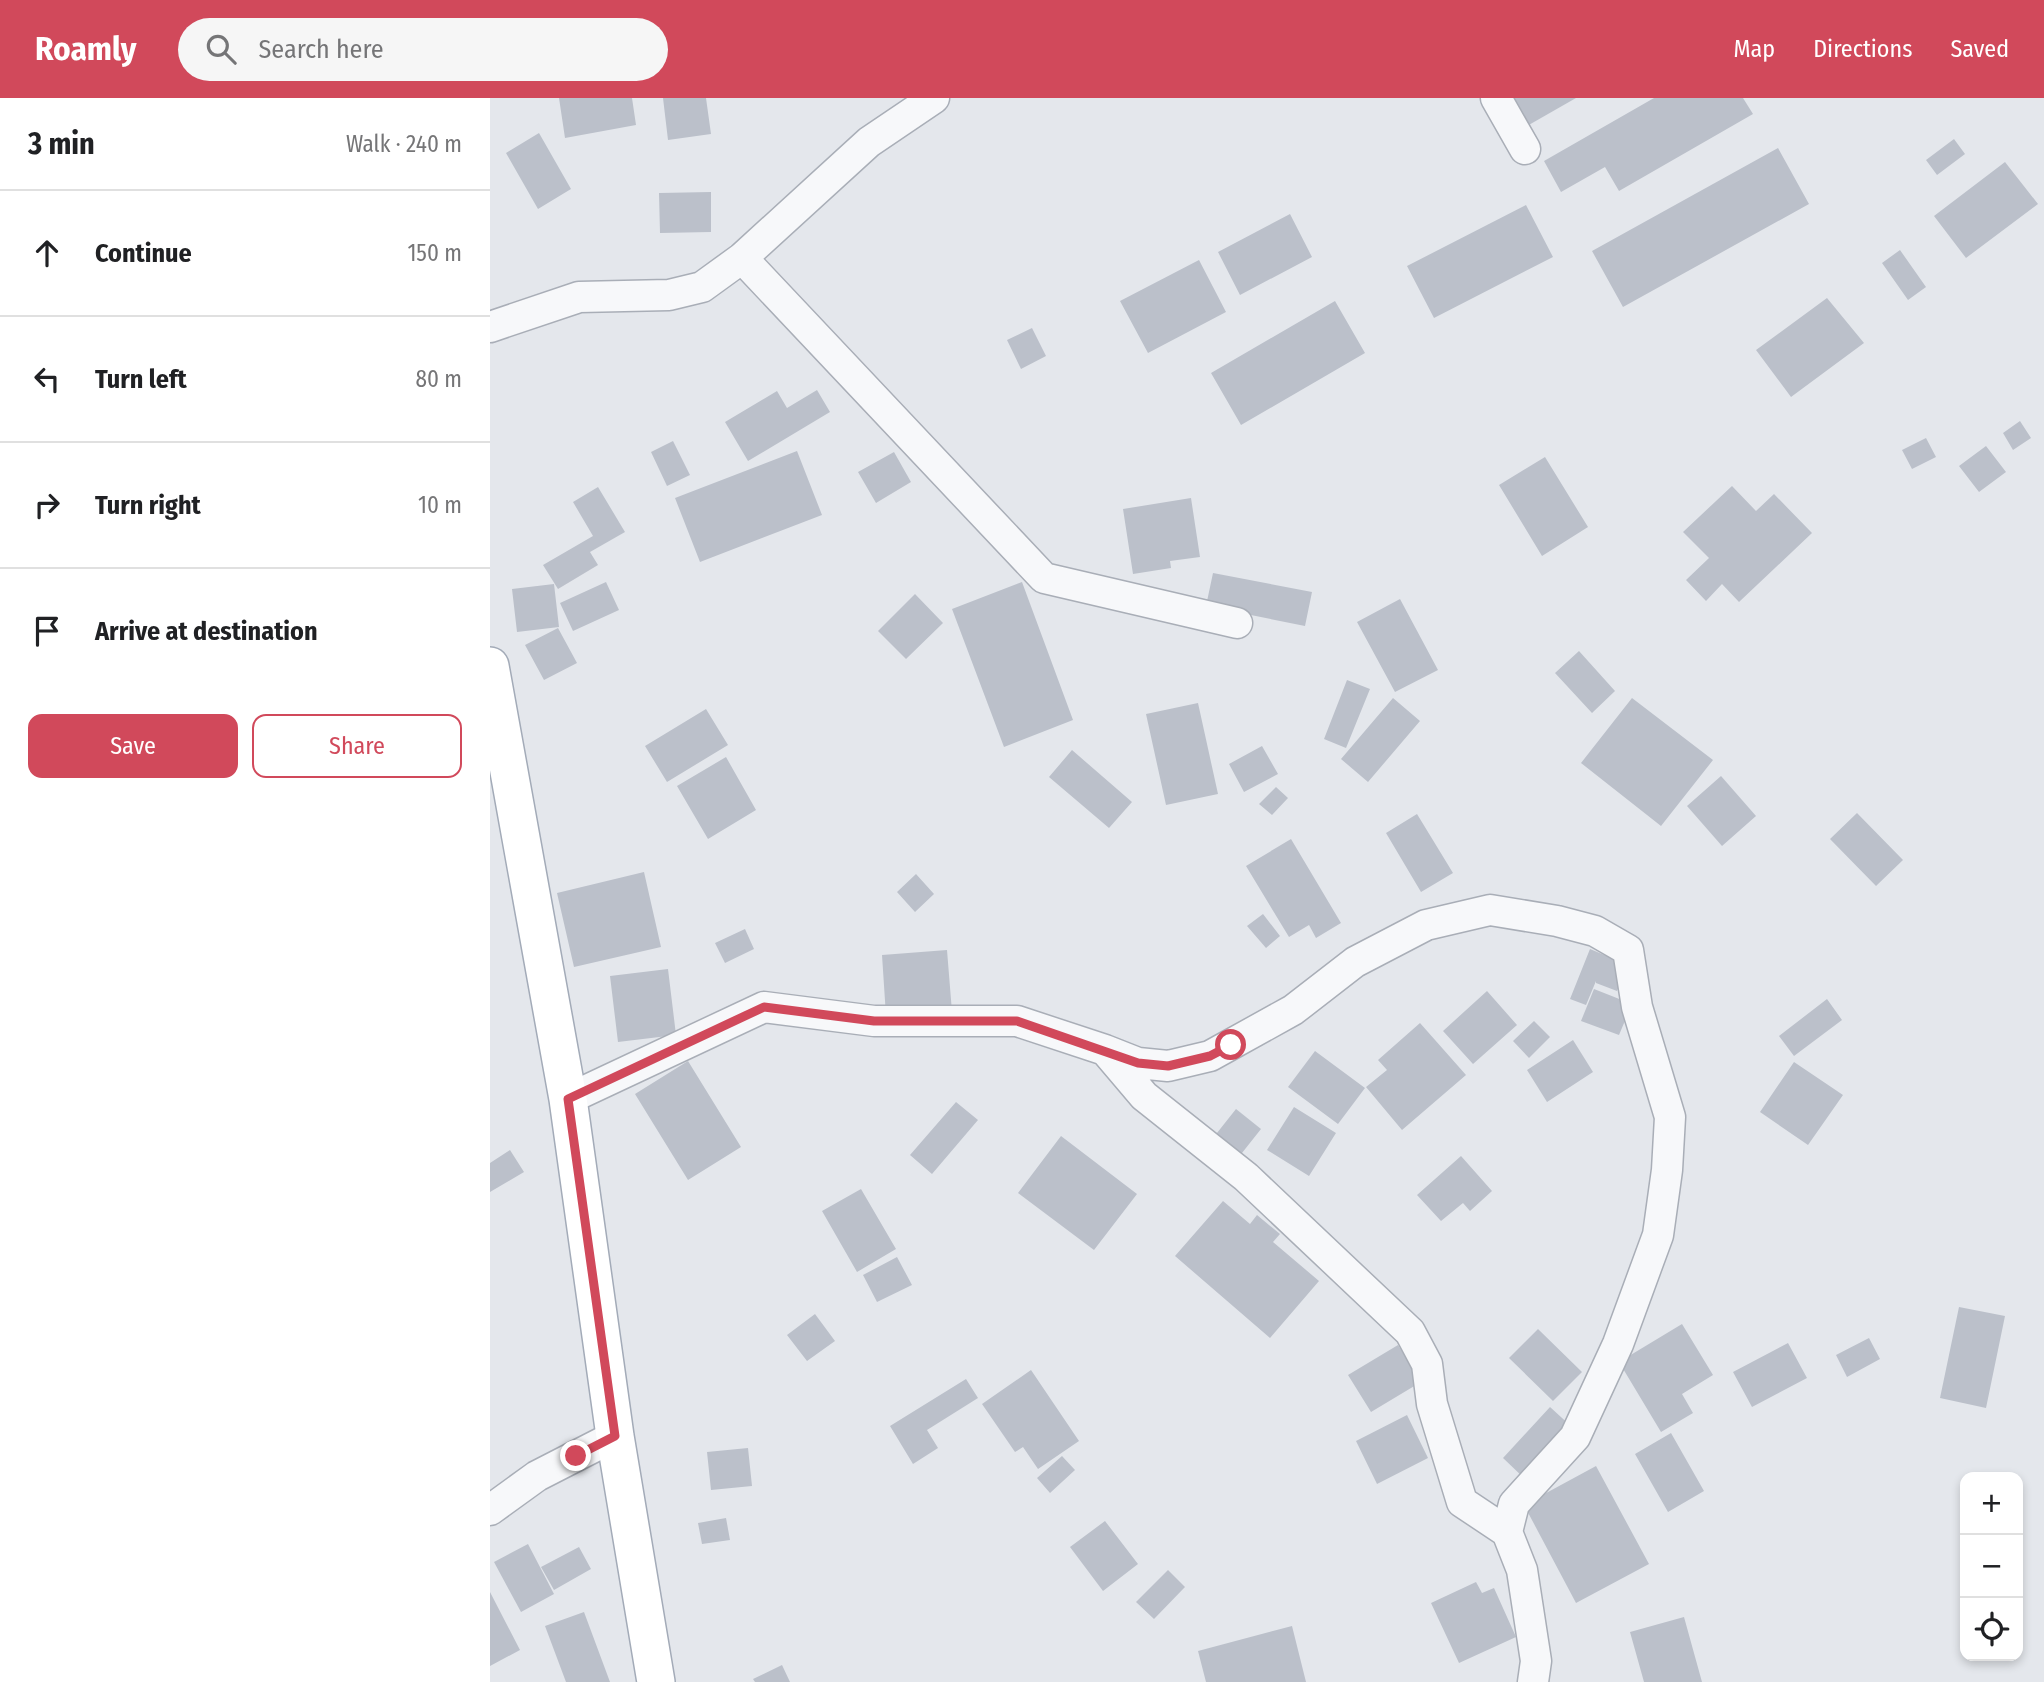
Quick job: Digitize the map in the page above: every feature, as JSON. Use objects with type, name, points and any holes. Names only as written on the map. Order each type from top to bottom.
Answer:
[{"type":"main road","points":[[490,666],[568,1099],[615,1436],[656,1682]]},
{"type":"street","points":[[490,327],[579,297],[669,295],[702,287],[742,258],[869,142],[934,98]]},
{"type":"street","points":[[1496,98],[1525,149]]},
{"type":"street","points":[[742,258],[1044,578],[1237,622]]},
{"type":"street","points":[[568,1099],[764,1007],[874,1021],[1017,1021],[1138,1063],[1168,1066],[1210,1056],[1293,1010],[1355,962],[1426,925],[1490,910],[1557,921],[1595,931],[1628,950],[1637,1007],[1670,1117],[1667,1170],[1658,1235],[1618,1344],[1575,1437],[1514,1504],[1507,1532]]},
{"type":"street","points":[[1105,1050],[1144,1096],[1246,1177],[1410,1332],[1427,1364],[1432,1404],[1462,1502],[1507,1532],[1522,1570],[1536,1661],[1533,1682]]},
{"type":"street","points":[[490,1510],[537,1475],[615,1436]]},
{"type":"building","points":[[559,98],[632,98],[636,125],[565,138]]},
{"type":"building","points":[[663,98],[706,98],[711,134],[668,140]]},
{"type":"building","points":[[1512,98],[1576,98],[1527,126]]},
{"type":"building","points":[[1654,98],[1743,98],[1753,114],[1619,191],[1605,167],[1561,192],[1544,161]]},
{"type":"building","points":[[539,133],[571,189],[538,209],[506,153]]},
{"type":"building","points":[[1954,139],[1965,154],[1937,175],[1926,160]]},
{"type":"building","points":[[1778,148],[1809,204],[1623,307],[1592,251]]},
{"type":"building","points":[[2005,162],[2038,204],[1966,258],[1934,216]]},
{"type":"building","points":[[711,192],[711,232],[660,233],[659,193]]},
{"type":"building","points":[[1526,205],[1553,257],[1434,318],[1407,266]]},
{"type":"building","points":[[1290,214],[1312,257],[1240,295],[1218,252]]},
{"type":"building","points":[[1900,250],[1926,287],[1908,300],[1882,263]]},
{"type":"building","points":[[1199,260],[1226,312],[1148,353],[1120,301]]},
{"type":"building","points":[[1827,298],[1864,343],[1791,397],[1756,350]]},
{"type":"building","points":[[1335,301],[1365,353],[1241,425],[1211,373]]},
{"type":"building","points":[[1032,328],[1046,356],[1021,369],[1007,340]]},
{"type":"building","points":[[817,390],[830,412],[748,461],[725,422],[777,391],[787,408]]},
{"type":"building","points":[[2020,421],[2031,438],[2013,450],[2003,433]]},
{"type":"building","points":[[1926,438],[1936,457],[1912,469],[1902,450]]},
{"type":"building","points":[[673,441],[690,475],[667,486],[651,452]]},
{"type":"building","points":[[1986,446],[2006,472],[1979,492],[1959,466]]},
{"type":"building","points":[[797,451],[822,515],[700,562],[675,498]]},
{"type":"building","points":[[894,452],[911,482],[876,503],[858,472]]},
{"type":"building","points":[[1545,457],[1588,527],[1542,556],[1499,485]]},
{"type":"building","points":[[1732,486],[1756,511],[1774,494],[1812,533],[1739,602],[1722,584],[1706,601],[1686,580],[1709,558],[1683,532]]},
{"type":"building","points":[[598,487],[625,532],[590,552],[598,565],[558,589],[543,565],[593,536],[573,502]]},
{"type":"building","points":[[1191,498],[1200,557],[1170,561],[1171,568],[1133,574],[1123,509]]},
{"type":"building","points":[[1213,573],[1312,592],[1305,626],[1206,606]]},
{"type":"building","points":[[606,582],[619,610],[573,631],[560,603]]},
{"type":"building","points":[[1022,582],[1073,720],[1004,747],[952,609]]},
{"type":"building","points":[[554,584],[559,627],[517,632],[512,589]]},
{"type":"building","points":[[915,594],[943,623],[906,659],[878,631]]},
{"type":"building","points":[[1400,599],[1438,670],[1395,692],[1357,622]]},
{"type":"building","points":[[558,628],[577,663],[544,680],[525,645]]},
{"type":"building","points":[[1579,651],[1615,691],[1592,713],[1555,673]]},
{"type":"building","points":[[1347,680],[1370,689],[1346,748],[1324,739]]},
{"type":"building","points":[[1393,698],[1420,721],[1368,782],[1341,759]]},
{"type":"building","points":[[1632,698],[1713,760],[1661,826],[1581,763]]},
{"type":"building","points":[[1198,703],[1218,794],[1166,805],[1146,714]]},
{"type":"building","points":[[706,709],[728,745],[667,782],[645,746]]},
{"type":"building","points":[[1262,746],[1278,774],[1244,792],[1229,764]]},
{"type":"building","points":[[1072,750],[1132,802],[1109,828],[1049,777]]},
{"type":"building","points":[[726,757],[756,810],[708,839],[677,786]]},
{"type":"building","points":[[1721,776],[1756,816],[1722,846],[1687,806]]},
{"type":"building","points":[[1276,787],[1288,798],[1272,815],[1259,804]]},
{"type":"building","points":[[1857,813],[1903,860],[1876,886],[1830,839]]},
{"type":"building","points":[[1417,814],[1453,873],[1421,892],[1386,833]]},
{"type":"building","points":[[1291,839],[1341,923],[1316,938],[1309,925],[1289,937],[1246,866]]},
{"type":"building","points":[[644,872],[661,947],[574,967],[557,893]]},
{"type":"building","points":[[916,874],[934,894],[915,912],[897,892]]},
{"type":"building","points":[[1263,914],[1280,936],[1266,948],[1247,926]]},
{"type":"building","points":[[745,929],[754,949],[725,963],[715,943]]},
{"type":"building","points":[[1590,949],[1628,965],[1617,991],[1596,981],[1586,1005],[1570,999]]},
{"type":"building","points":[[947,950],[952,1012],[886,1016],[882,955]]},
{"type":"building","points":[[668,969],[676,1035],[618,1042],[610,976]]},
{"type":"building","points":[[1594,989],[1632,1004],[1619,1035],[1581,1021]]},
{"type":"building","points":[[1487,991],[1517,1025],[1473,1064],[1443,1031]]},
{"type":"building","points":[[1827,999],[1842,1020],[1794,1056],[1779,1036]]},
{"type":"building","points":[[1534,1021],[1550,1037],[1529,1058],[1513,1041]]},
{"type":"building","points":[[1420,1023],[1466,1075],[1402,1130],[1366,1087],[1387,1070],[1378,1060]]},
{"type":"building","points":[[1573,1040],[1593,1072],[1547,1102],[1527,1070]]},
{"type":"building","points":[[1315,1051],[1365,1088],[1338,1124],[1288,1087]]},
{"type":"building","points":[[688,1061],[741,1147],[688,1180],[635,1094]]},
{"type":"building","points":[[1794,1062],[1843,1095],[1808,1145],[1760,1112]]},
{"type":"building","points":[[956,1102],[978,1120],[932,1174],[910,1155]]},
{"type":"building","points":[[1294,1107],[1336,1133],[1309,1176],[1267,1150]]},
{"type":"building","points":[[1236,1109],[1261,1129],[1238,1158],[1213,1138]]},
{"type":"building","points":[[1061,1136],[1137,1194],[1094,1250],[1018,1193]]},
{"type":"building","points":[[510,1150],[524,1172],[490,1192],[490,1163]]},
{"type":"building","points":[[1461,1156],[1492,1191],[1470,1211],[1463,1203],[1441,1221],[1417,1195]]},
{"type":"building","points":[[861,1189],[896,1249],[857,1272],[822,1211]]},
{"type":"building","points":[[1223,1201],[1250,1224],[1257,1215],[1280,1234],[1273,1242],[1319,1281],[1270,1338],[1175,1256]]},
{"type":"building","points":[[897,1257],[912,1285],[877,1302],[863,1275]]},
{"type":"building","points":[[1959,1307],[2005,1316],[1986,1408],[1940,1398]]},
{"type":"building","points":[[815,1314],[835,1341],[807,1361],[787,1335]]},
{"type":"building","points":[[1682,1324],[1713,1375],[1682,1394],[1693,1413],[1661,1432],[1619,1362]]},
{"type":"building","points":[[1538,1329],[1582,1372],[1553,1401],[1509,1358]]},
{"type":"building","points":[[1869,1338],[1880,1359],[1847,1377],[1836,1355]]},
{"type":"building","points":[[1788,1343],[1807,1378],[1752,1407],[1733,1372]]},
{"type":"building","points":[[1398,1345],[1421,1382],[1371,1412],[1348,1375]]},
{"type":"building","points":[[1031,1370],[1079,1441],[1038,1469],[1023,1447],[1015,1452],[982,1404]]},
{"type":"building","points":[[966,1379],[978,1398],[927,1430],[938,1448],[913,1464],[890,1426]]},
{"type":"building","points":[[1550,1407],[1573,1428],[1525,1479],[1503,1458]]},
{"type":"building","points":[[1407,1415],[1428,1458],[1377,1484],[1356,1441]]},
{"type":"building","points":[[1671,1433],[1704,1491],[1668,1512],[1635,1454]]},
{"type":"building","points":[[748,1448],[752,1486],[711,1490],[707,1452]]},
{"type":"building","points":[[1062,1456],[1075,1470],[1050,1493],[1037,1478]]},
{"type":"building","points":[[1596,1466],[1649,1564],[1576,1603],[1524,1505]]},
{"type":"building","points":[[726,1518],[730,1540],[702,1544],[698,1523]]},
{"type":"building","points":[[1105,1521],[1138,1564],[1103,1591],[1070,1547]]},
{"type":"building","points":[[528,1544],[554,1594],[521,1612],[494,1562]]},
{"type":"building","points":[[579,1547],[591,1569],[554,1590],[541,1567]]},
{"type":"building","points":[[1168,1570],[1185,1587],[1154,1619],[1136,1602]]},
{"type":"building","points":[[1476,1582],[1482,1593],[1494,1588],[1516,1637],[1459,1663],[1431,1603]]},
{"type":"building","points":[[490,1592],[520,1650],[490,1666]]},
{"type":"building","points":[[584,1612],[610,1682],[566,1682],[545,1626]]},
{"type":"building","points":[[1684,1617],[1702,1682],[1644,1682],[1630,1632]]},
{"type":"building","points":[[1292,1626],[1306,1682],[1206,1682],[1198,1651]]},
{"type":"building","points":[[782,1665],[790,1682],[755,1682],[753,1679]]},
{"type":"route","points":[[576,1456],[615,1436],[568,1099],[764,1007],[874,1021],[1017,1021],[1138,1063],[1168,1066],[1210,1056],[1231,1045]]}]
